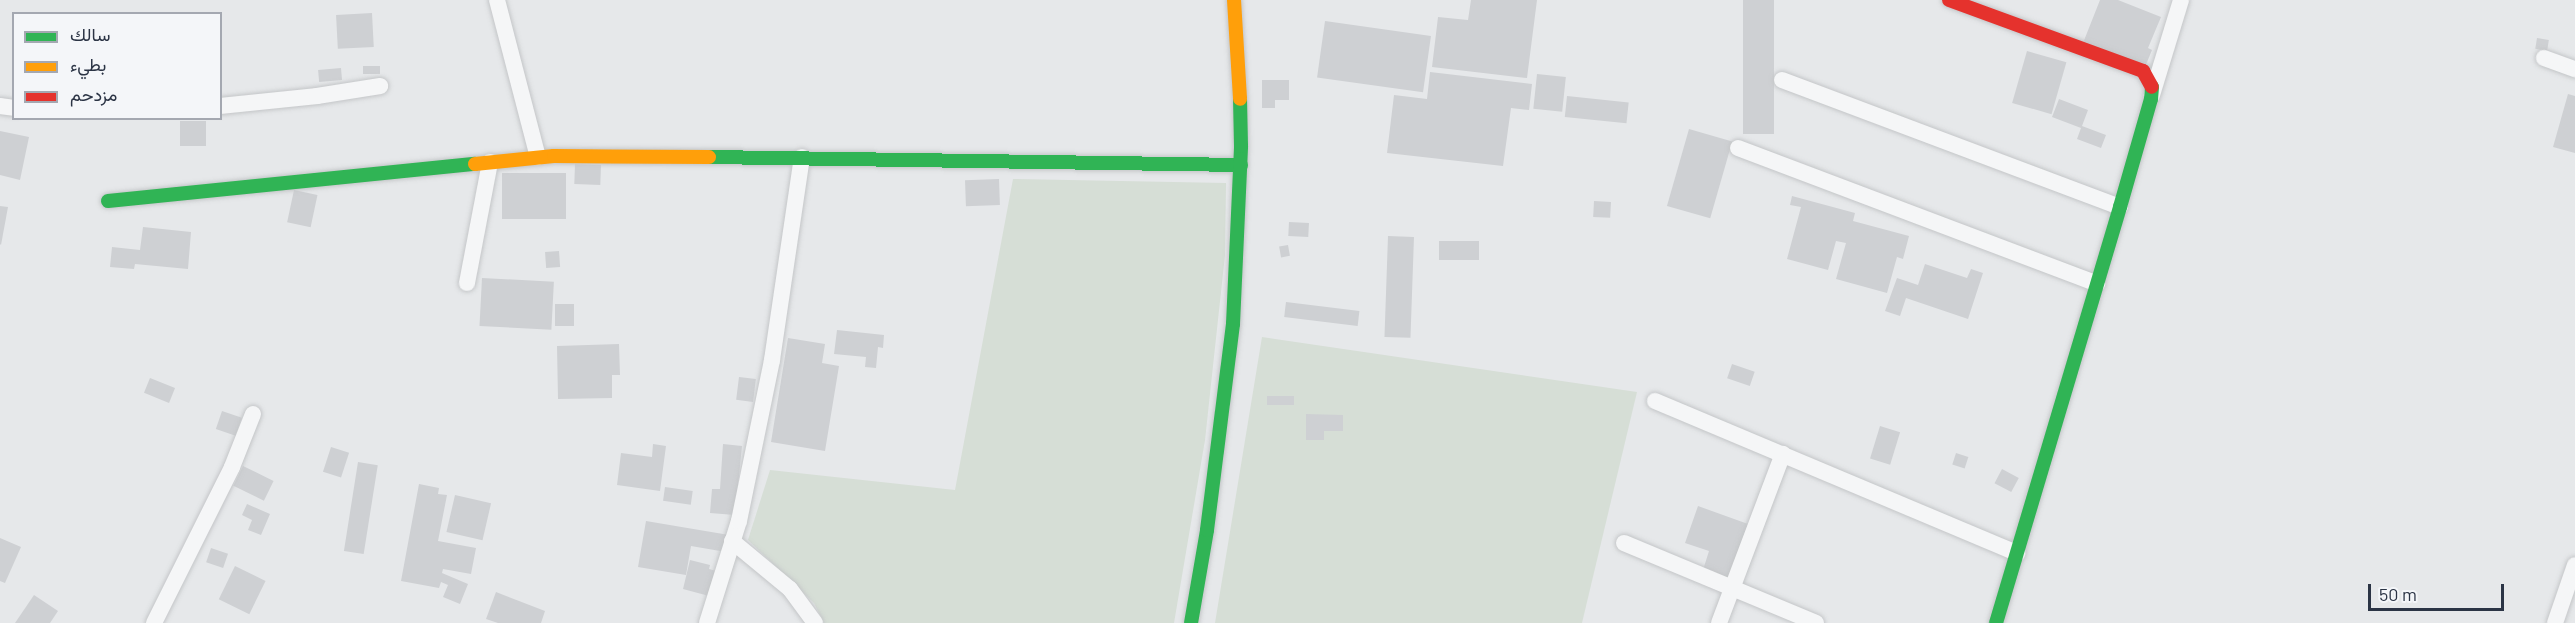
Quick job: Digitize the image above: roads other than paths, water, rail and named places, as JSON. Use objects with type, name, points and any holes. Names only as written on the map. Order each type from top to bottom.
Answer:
[{"type":"street","points":[[497,0],[538,157]]},
{"type":"street","points":[[1191,623],[1207,530],[1233,324],[1241,165],[1239,58],[1234,0]]},
{"type":"street","points":[[1949,0],[2143,71],[2152,84],[2151,99]]},
{"type":"street","points":[[1996,623],[2181,0]]},
{"type":"street","points":[[2544,58],[2575,69]]},
{"type":"street","points":[[1782,80],[2120,207]]},
{"type":"street","points":[[222,106],[317,96],[380,86]]},
{"type":"street","points":[[1738,148],[2097,284]]},
{"type":"street","points":[[108,201],[538,157],[802,157],[1241,165]]},
{"type":"street","points":[[706,623],[732,541],[772,360],[802,157]]},
{"type":"street","points":[[467,283],[490,162]]},
{"type":"street","points":[[1655,401],[2017,553]]},
{"type":"street","points":[[154,623],[232,467],[253,414]]},
{"type":"street","points":[[1719,623],[1783,454]]},
{"type":"street","points":[[732,541],[790,589],[815,623]]},
{"type":"street","points":[[1624,543],[1816,623]]},
{"type":"street","points":[[2554,623],[2575,565]]}]
